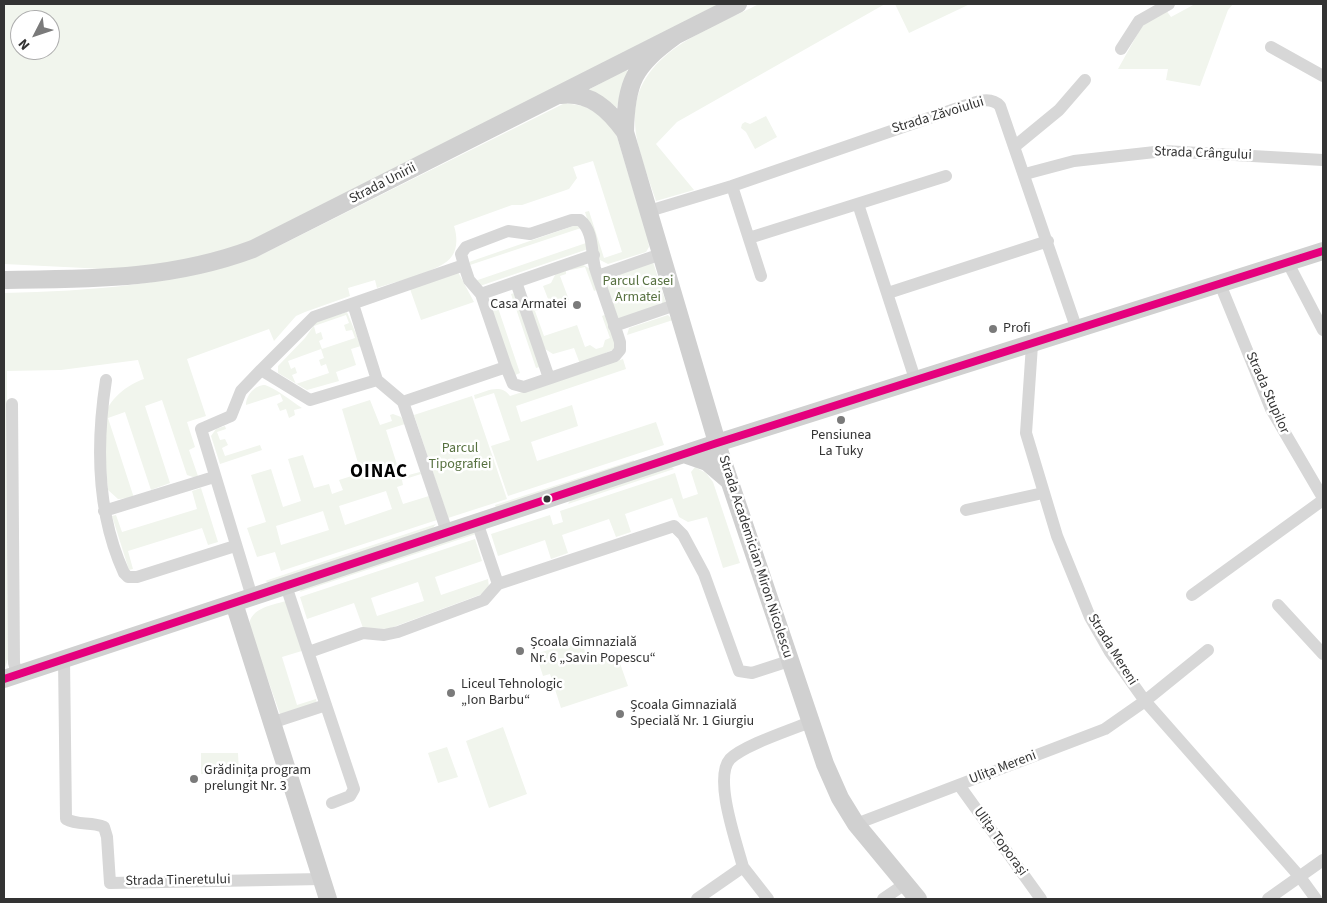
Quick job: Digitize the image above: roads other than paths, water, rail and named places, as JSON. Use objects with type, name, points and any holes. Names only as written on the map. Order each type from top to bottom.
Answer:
[{"type":"main road","name":"Strada Unirii","points":[[4,280],[140,276],[187,268],[236,255],[276,238],[738,4]]},
{"type":"main road","name":"Strada Academician Miron Nicolescu","points":[[625,132],[627,100],[636,73],[645,60],[675,36]]},
{"type":"main road","name":"Strada Academician Miron Nicolescu","points":[[557,96],[573,94],[593,100],[613,116],[625,132],[675,306],[729,481],[810,722],[832,781],[856,824],[918,899]]},
{"type":"main road","points":[[10,676],[717,443],[916,382],[1323,251]]},
{"type":"main road","points":[[684,454],[712,466],[729,481]]},
{"type":"main road","points":[[234,603],[328,899]]},
{"type":"street","points":[[1121,49],[1139,21],[1167,4]]},
{"type":"street","points":[[1270,47],[1323,76]]},
{"type":"street","points":[[1014,147],[1059,110],[1085,80]]},
{"type":"street","name":"Strada Zăvoiului","points":[[649,211],[732,186],[986,100],[994,101],[1000,106],[1025,174],[1077,330]]},
{"type":"street","name":"Strada Crângului","points":[[1025,174],[1074,161],[1164,151],[1323,160]]},
{"type":"street","points":[[749,238],[946,176]]},
{"type":"street","points":[[732,186],[761,276]]},
{"type":"street","points":[[858,204],[916,382]]},
{"type":"street","points":[[576,220],[584,224],[594,255],[598,276],[620,345],[617,354],[524,387],[516,386],[511,381],[481,294],[469,280],[461,254],[466,247],[508,230],[530,234],[576,220]]},
{"type":"street","points":[[888,293],[1048,241]]},
{"type":"street","points":[[598,276],[661,254]]},
{"type":"street","points":[[481,294],[594,255]]},
{"type":"street","points":[[1288,263],[1323,330]]},
{"type":"street","points":[[252,597],[200,429],[232,416],[241,391],[313,318],[464,265]]},
{"type":"street","points":[[516,282],[549,378]]},
{"type":"street","name":"Strada Stupilor","points":[[1220,284],[1271,409],[1323,499]]},
{"type":"street","points":[[353,304],[377,380],[403,402],[447,532]]},
{"type":"street","points":[[614,326],[675,306]]},
{"type":"street","name":"Strada Mereni","points":[[1032,345],[1025,424],[1043,493],[1069,570],[1090,617],[1110,652],[1145,701],[1300,877],[1316,899]]},
{"type":"street","points":[[403,402],[506,366]]},
{"type":"street","points":[[261,370],[302,396],[313,400],[377,380]]},
{"type":"street","points":[[106,380],[101,418],[104,511],[123,571],[131,578],[235,546]]},
{"type":"street","points":[[10,676],[14,663],[12,404]]},
{"type":"street","points":[[104,511],[214,477]]},
{"type":"street","points":[[966,510],[1043,493]]},
{"type":"street","points":[[1192,595],[1323,499]]},
{"type":"street","points":[[478,522],[498,584]]},
{"type":"street","points":[[309,652],[363,633],[384,635],[398,632],[484,600],[498,584],[674,526],[683,535],[704,574],[739,671],[752,673],[790,661]]},
{"type":"street","points":[[286,586],[354,789],[350,796],[332,803]]},
{"type":"street","points":[[1278,605],[1323,654]]},
{"type":"street","name":"Ulița Mereni","points":[[856,824],[1105,729],[1145,701],[1208,650]]},
{"type":"street","name":"Strada Tineretului","points":[[64,659],[66,819],[74,823],[97,824],[104,827],[107,837],[110,883],[322,879]]},
{"type":"street","points":[[271,723],[326,705]]},
{"type":"street","points":[[768,899],[743,867],[724,792],[725,767],[730,759],[741,752],[810,722]]},
{"type":"street","name":"Ulița Toporași","points":[[959,785],[1041,899]]},
{"type":"street","points":[[1268,899],[1323,860]]},
{"type":"street","points":[[697,899],[743,867]]},
{"type":"street","points":[[883,899],[905,884]]},
{"type":"place","name":"Casa Armatei","points":[[577,305]]},
{"type":"place","name":"Profi","points":[[993,329]]},
{"type":"place","name":"Pensiunea La Tuky","points":[[841,420]]},
{"type":"place","name":"Școala Gimnazială Nr. 6 „Savin Popescu“","points":[[520,651]]},
{"type":"place","name":"Liceul Tehnologic „Ion Barbu“","points":[[451,693]]},
{"type":"place","name":"Școala Gimnazială Specială Nr. 1 Giurgiu","points":[[620,714]]},
{"type":"place","name":"Grădinița program prelungit Nr. 3","points":[[194,779]]},
{"type":"district","name":"OINAC","points":[[379,473]]},
{"type":"park label","name":"Parcul Casei Armatei","points":[[638,290]]},
{"type":"park label","name":"Parcul Tipografiei","points":[[460,458]]}]
